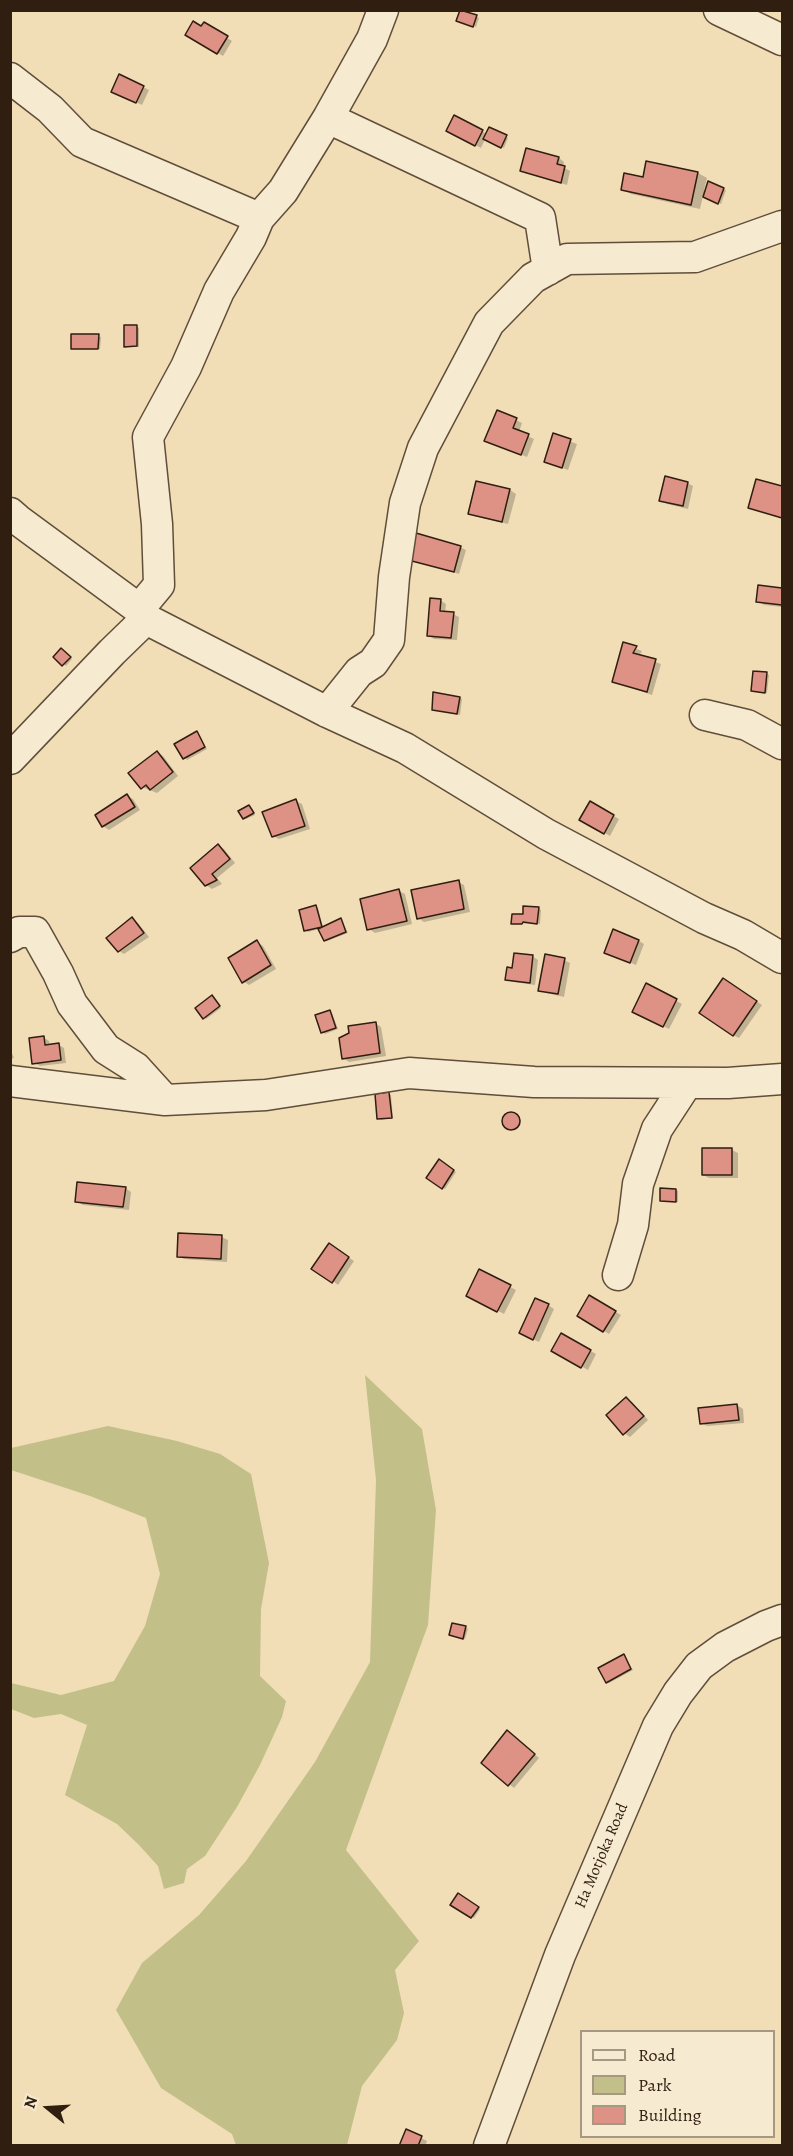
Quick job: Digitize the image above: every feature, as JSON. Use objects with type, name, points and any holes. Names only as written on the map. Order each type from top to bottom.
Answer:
[{"type":"street","points":[[10,759],[104,660],[142,614],[159,585],[157,524],[148,437],[186,367],[219,291],[251,237],[259,218],[283,191],[328,118],[372,39],[383,10]]},
{"type":"street","points":[[719,10],[783,40]]},
{"type":"street","points":[[10,78],[50,109],[82,142],[259,218]]},
{"type":"street","points":[[328,118],[540,218],[548,270]]},
{"type":"street","points":[[327,712],[359,672],[373,663],[389,640],[394,577],[405,503],[423,448],[489,323],[533,278],[567,259],[695,257],[783,226]]},
{"type":"street","points":[[10,513],[142,614],[327,712],[405,748],[546,834],[704,918],[743,934],[783,958]]},
{"type":"street","points":[[705,715],[747,725],[783,744]]},
{"type":"street","points":[[10,937],[19,932],[35,932],[72,1004],[106,1049],[136,1068],[165,1100]]},
{"type":"street","points":[[10,1081],[165,1100],[266,1095],[409,1073],[534,1082],[728,1083],[783,1079]]},
{"type":"street","points":[[618,1275],[633,1225],[638,1184],[657,1129],[687,1083]]},
{"type":"street","name":"Ha Motjoka Road","points":[[489,2145],[560,1955],[658,1726],[678,1693],[699,1666],[724,1647],[783,1620]]},
{"type":"green space","points":[[365,1375],[422,1429],[436,1510],[428,1625],[346,1850],[419,1941],[395,1970],[404,2013],[397,2040],[362,2086],[347,2145],[236,2145],[232,2134],[161,2088],[116,2010],[142,1963],[199,1915],[246,1861],[315,1762],[370,1662],[376,1480]]},
{"type":"green space","points":[[108,1426],[177,1441],[220,1454],[251,1474],[269,1563],[261,1609],[260,1676],[286,1701],[282,1717],[260,1765],[237,1807],[205,1856],[187,1869],[184,1883],[164,1889],[158,1866],[117,1824],[65,1795],[87,1725],[61,1714],[34,1718],[11,1709],[11,1683],[61,1695],[114,1681],[145,1626],[160,1574],[146,1518],[90,1496],[11,1470],[11,1448]]},
{"type":"building","points":[[460,10],[477,15],[473,27],[456,21]]},
{"type":"building","points":[[193,21],[201,26],[204,22],[228,36],[217,54],[185,35]]},
{"type":"building","points":[[119,74],[144,86],[136,103],[111,92]]},
{"type":"building","points":[[454,115],[483,130],[475,146],[446,131]]},
{"type":"building","points":[[489,127],[507,135],[501,148],[483,139]]},
{"type":"building","points":[[526,148],[559,157],[557,164],[565,166],[561,183],[520,171]]},
{"type":"building","points":[[646,161],[698,172],[691,205],[621,190],[624,173],[643,177]]},
{"type":"building","points":[[708,181],[724,188],[718,204],[703,197]]},
{"type":"building","points":[[124,325],[137,325],[137,346],[124,347]]},
{"type":"building","points":[[71,334],[99,334],[98,349],[71,349]]},
{"type":"building","points":[[497,410],[517,418],[513,428],[529,434],[521,455],[484,441]]},
{"type":"building","points":[[553,433],[571,439],[562,468],[544,462]]},
{"type":"building","points":[[665,476],[688,482],[683,506],[659,501]]},
{"type":"building","points":[[756,479],[782,486],[782,518],[748,508]]},
{"type":"building","points":[[476,481],[510,489],[502,522],[468,514]]},
{"type":"building","points":[[416,533],[461,546],[454,572],[408,560]]},
{"type":"building","points":[[758,585],[782,588],[782,605],[756,602]]},
{"type":"building","points":[[430,598],[441,599],[440,611],[454,612],[451,638],[427,636]]},
{"type":"building","points":[[623,642],[637,646],[633,653],[656,659],[647,692],[612,682]]},
{"type":"building","points":[[61,648],[71,657],[62,666],[53,657]]},
{"type":"building","points":[[753,671],[767,672],[765,693],[751,691]]},
{"type":"building","points":[[433,692],[460,697],[457,714],[432,710]]},
{"type":"building","points":[[197,731],[205,747],[183,759],[174,744]]},
{"type":"building","points":[[157,751],[173,772],[150,790],[146,785],[141,789],[128,773]]},
{"type":"building","points":[[127,794],[135,807],[102,827],[95,815]]},
{"type":"building","points":[[296,799],[305,826],[272,837],[262,812]]},
{"type":"building","points":[[590,801],[614,815],[604,834],[579,820]]},
{"type":"building","points":[[249,805],[254,813],[243,819],[238,811]]},
{"type":"building","points":[[218,844],[230,859],[212,874],[217,880],[205,886],[190,868]]},
{"type":"building","points":[[459,880],[464,909],[417,919],[411,890]]},
{"type":"building","points":[[399,889],[407,921],[367,930],[360,899]]},
{"type":"building","points":[[316,905],[322,927],[304,931],[299,910]]},
{"type":"building","points":[[523,906],[539,907],[537,924],[523,922],[522,924],[511,924],[512,914],[523,914]]},
{"type":"building","points":[[132,917],[144,933],[118,952],[106,938]]},
{"type":"building","points":[[341,918],[346,932],[324,941],[318,929]]},
{"type":"building","points":[[613,929],[639,940],[630,963],[604,953]]},
{"type":"building","points":[[257,940],[271,965],[242,983],[228,958]]},
{"type":"building","points":[[514,953],[533,955],[530,983],[505,980],[507,967],[512,968]]},
{"type":"building","points":[[545,954],[565,958],[558,994],[538,991]]},
{"type":"building","points":[[723,978],[757,1001],[733,1036],[699,1013]]},
{"type":"building","points":[[646,983],[677,999],[663,1027],[632,1012]]},
{"type":"building","points":[[212,995],[220,1006],[203,1019],[195,1008]]},
{"type":"building","points":[[330,1010],[336,1028],[321,1033],[315,1015]]},
{"type":"building","points":[[376,1022],[380,1053],[342,1059],[339,1038],[349,1033],[348,1026]]},
{"type":"building","points":[[44,1036],[45,1045],[59,1043],[61,1060],[32,1064],[29,1038]]},
{"type":"building","points":[[389,1092],[392,1118],[377,1119],[375,1094]]},
{"type":"building","points":[[511,1112],[517,1115],[520,1121],[517,1127],[511,1130],[505,1127],[502,1121],[505,1115]]},
{"type":"building","points":[[702,1148],[732,1148],[732,1175],[702,1175]]},
{"type":"building","points":[[439,1159],[454,1170],[442,1189],[426,1178]]},
{"type":"building","points":[[77,1182],[126,1187],[123,1207],[75,1202]]},
{"type":"building","points":[[660,1188],[676,1189],[676,1202],[660,1201]]},
{"type":"building","points":[[178,1233],[222,1235],[221,1259],[177,1257]]},
{"type":"building","points":[[329,1243],[349,1257],[332,1283],[311,1269]]},
{"type":"building","points":[[479,1269],[511,1285],[497,1312],[466,1296]]},
{"type":"building","points":[[589,1295],[616,1311],[603,1332],[577,1316]]},
{"type":"building","points":[[535,1298],[549,1304],[533,1340],[519,1333]]},
{"type":"building","points":[[561,1333],[591,1350],[581,1368],[551,1351]]},
{"type":"building","points":[[626,1397],[644,1416],[623,1435],[606,1415]]},
{"type":"building","points":[[737,1404],[739,1420],[700,1424],[698,1408]]},
{"type":"building","points":[[452,1623],[466,1626],[463,1639],[449,1635]]},
{"type":"building","points":[[624,1654],[631,1669],[606,1683],[598,1668]]},
{"type":"building","points":[[507,1730],[535,1754],[508,1786],[481,1763]]},
{"type":"building","points":[[458,1893],[479,1907],[471,1918],[450,1905]]},
{"type":"building","points":[[406,2129],[422,2136],[418,2146],[399,2146]]}]
